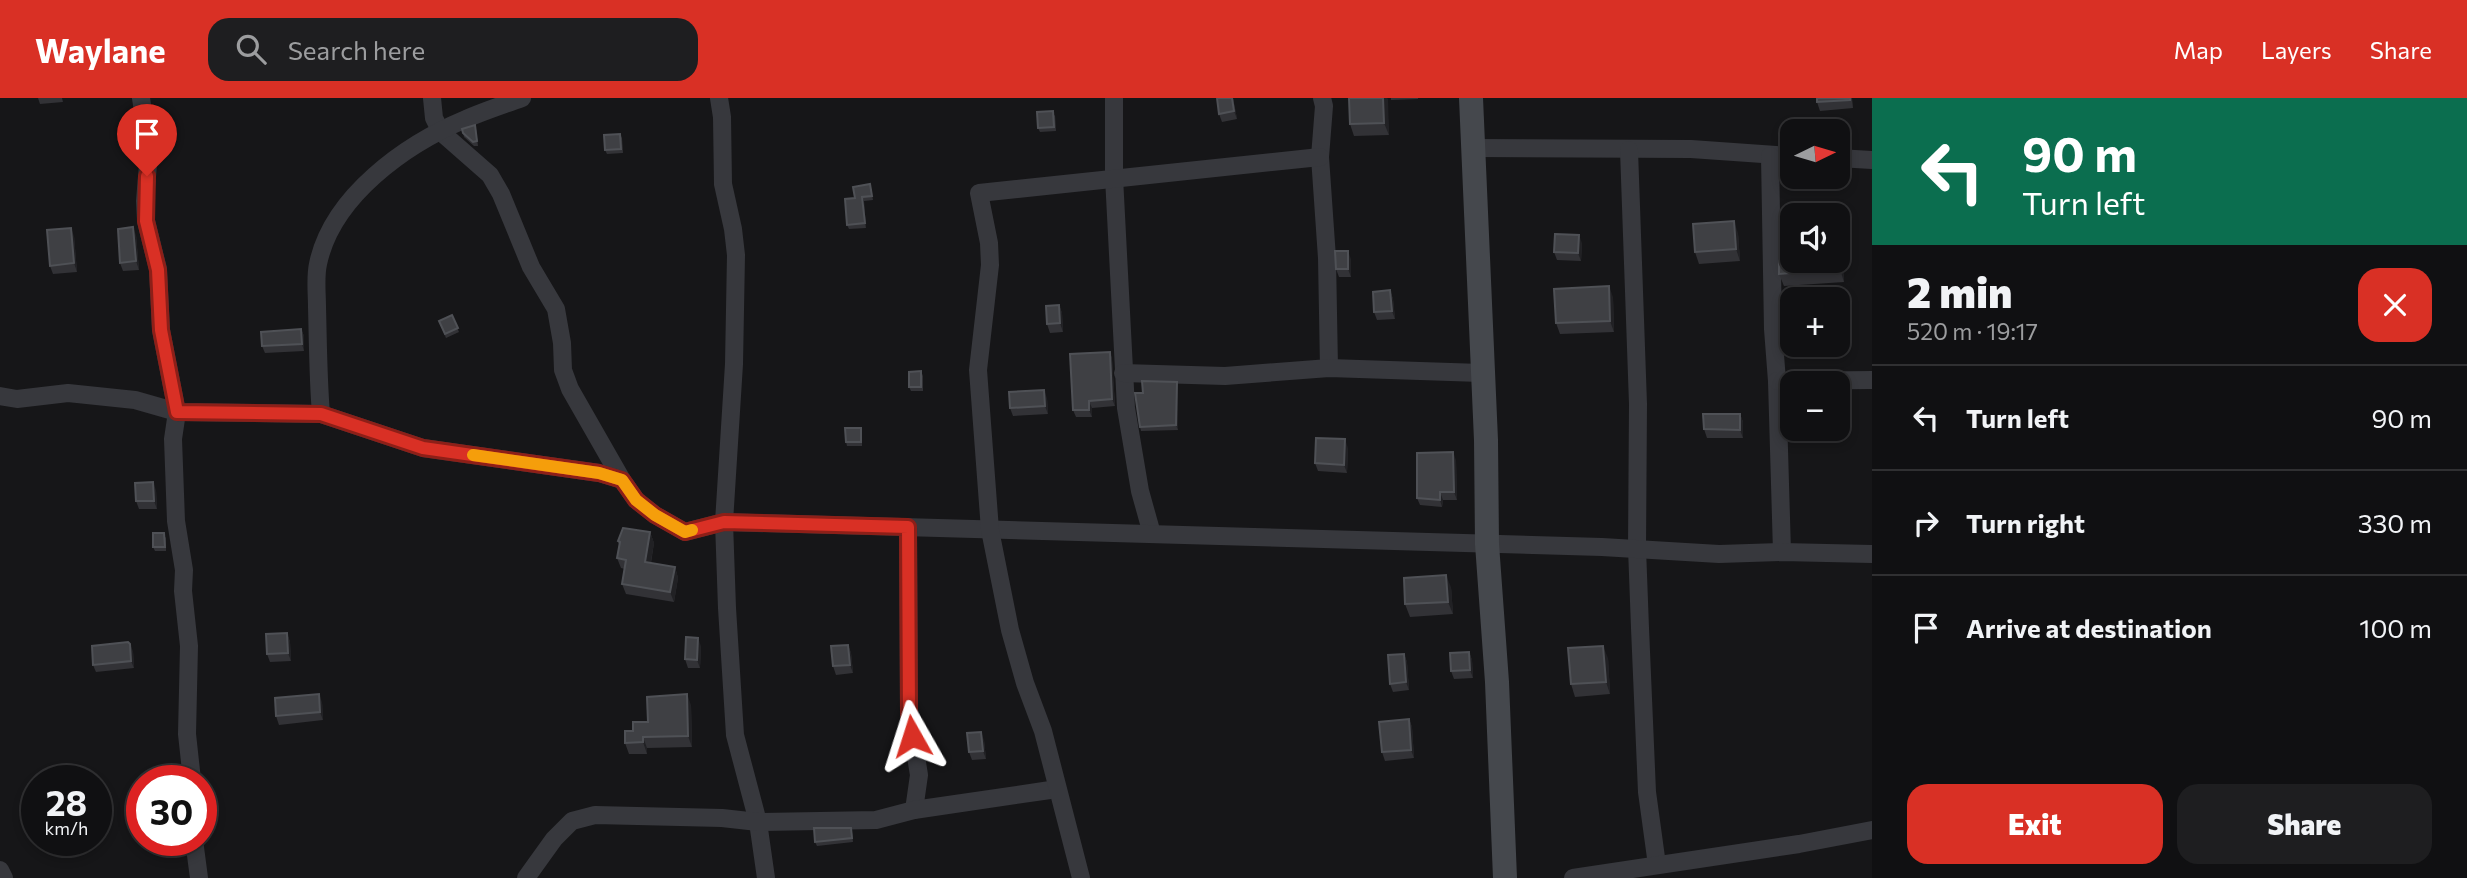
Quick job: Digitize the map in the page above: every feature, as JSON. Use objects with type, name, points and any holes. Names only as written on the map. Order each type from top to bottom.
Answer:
[{"type":"street","points":[[141,98],[149,152],[146,221],[158,270],[161,330],[177,412],[173,439],[176,521],[184,570],[183,591],[189,646],[187,734],[190,765]]},
{"type":"street","points":[[432,98],[440,132],[490,175],[501,194],[531,267],[556,309],[563,370],[570,389],[622,480],[636,500],[655,515],[685,532],[724,522],[1637,548],[1719,554],[1872,554]]},
{"type":"street","points":[[321,414],[318,374],[318,265],[325,240],[339,214],[379,171],[440,132],[522,98]]},
{"type":"street","points":[[719,98],[722,117],[723,184],[736,255],[734,364],[724,522],[727,608],[735,735],[758,822],[766,878]]},
{"type":"street","points":[[722,117],[735,98]]},
{"type":"street","points":[[1114,98],[1114,177],[1123,373],[1135,465],[1152,534]]},
{"type":"street","points":[[1322,98],[1324,106],[1320,157],[1327,258],[1329,368]]},
{"type":"street","points":[[1471,98],[1488,544],[1505,878]]},
{"type":"street","points":[[1472,148],[1691,149],[1780,156]]},
{"type":"street","points":[[1629,150],[1639,404],[1637,548],[1647,792],[1657,865]]},
{"type":"street","points":[[1770,156],[1773,329],[1782,552]]},
{"type":"street","points":[[1081,878],[1042,731],[1010,630],[990,530],[978,370],[990,265],[989,243],[979,193],[1320,157]]},
{"type":"street","points":[[1850,159],[1872,160]]},
{"type":"street","points":[[1123,373],[1224,376],[1329,368],[1481,373]]},
{"type":"street","points":[[1777,381],[1872,380]]},
{"type":"street","points":[[0,396],[17,398],[68,393],[135,400],[177,412],[321,414],[423,448],[599,473],[622,480]]},
{"type":"street","points":[[908,527],[909,713],[919,775],[914,810]]},
{"type":"street","points":[[526,878],[554,839],[572,821],[594,815],[722,818],[758,822],[876,820],[914,810],[1057,789]]},
{"type":"street","points":[[1573,878],[1799,844],[1872,830]]},
{"type":"street","points":[[196,856],[198,878]]},
{"type":"street","points":[[0,870],[4,878]]},
{"type":"building","points":[[1217,98],[1232,98],[1234,111],[1219,114]]},
{"type":"building","points":[[1349,98],[1383,98],[1384,123],[1350,124]]},
{"type":"building","points":[[1817,98],[1850,98],[1850,100],[1817,102]]},
{"type":"building","points":[[1053,111],[1054,127],[1038,128],[1037,112]]},
{"type":"building","points":[[475,125],[477,141],[473,142],[462,129]]},
{"type":"building","points":[[620,134],[621,149],[605,150],[604,135]]},
{"type":"building","points":[[870,184],[872,196],[862,197],[865,223],[847,225],[845,199],[855,198],[853,187]]},
{"type":"building","points":[[1734,221],[1736,249],[1695,252],[1693,224]]},
{"type":"building","points":[[133,227],[136,261],[120,263],[118,229]]},
{"type":"building","points":[[71,228],[74,263],[50,266],[47,230]]},
{"type":"building","points":[[1555,234],[1579,235],[1578,253],[1554,252]]},
{"type":"building","points":[[1779,241],[1780,273],[1791,273],[1779,274]]},
{"type":"building","points":[[1335,251],[1348,251],[1348,269],[1336,269]]},
{"type":"building","points":[[1609,286],[1610,321],[1556,323],[1554,289]]},
{"type":"building","points":[[1390,290],[1392,311],[1374,312],[1373,292]]},
{"type":"building","points":[[1059,305],[1060,323],[1047,324],[1046,306]]},
{"type":"building","points":[[452,315],[458,328],[445,334],[439,321]]},
{"type":"building","points":[[301,329],[302,344],[262,346],[261,332]]},
{"type":"building","points":[[1110,352],[1112,399],[1089,401],[1089,410],[1073,410],[1070,354]]},
{"type":"building","points":[[921,371],[921,387],[909,387],[909,372]]},
{"type":"building","points":[[1142,381],[1177,382],[1176,425],[1140,427],[1135,393],[1143,393]]},
{"type":"building","points":[[1044,390],[1045,406],[1010,408],[1009,392]]},
{"type":"building","points":[[1703,414],[1740,414],[1740,430],[1704,429]]},
{"type":"building","points":[[845,428],[861,428],[861,442],[846,442]]},
{"type":"building","points":[[1316,438],[1345,439],[1344,465],[1315,463]]},
{"type":"building","points":[[1453,452],[1454,492],[1440,492],[1440,500],[1417,498],[1417,453]]},
{"type":"building","points":[[153,482],[154,501],[136,501],[135,483]]},
{"type":"building","points":[[623,528],[650,532],[645,562],[675,567],[670,592],[622,584],[626,560],[617,558],[618,541]]},
{"type":"building","points":[[153,533],[164,533],[165,547],[153,547]]},
{"type":"building","points":[[1446,575],[1448,602],[1405,604],[1404,578]]},
{"type":"building","points":[[287,633],[288,653],[267,654],[266,634]]},
{"type":"building","points":[[686,637],[698,638],[697,660],[685,659]]},
{"type":"building","points":[[128,642],[131,661],[93,665],[92,646]]},
{"type":"building","points":[[848,645],[850,665],[833,666],[831,646]]},
{"type":"building","points":[[1603,646],[1606,682],[1571,684],[1568,648]]},
{"type":"building","points":[[1469,652],[1470,670],[1451,671],[1450,653]]},
{"type":"building","points":[[1404,654],[1406,682],[1390,684],[1388,655]]},
{"type":"building","points":[[319,694],[320,712],[276,716],[275,698]]},
{"type":"building","points":[[687,694],[688,736],[643,737],[643,742],[625,743],[625,731],[633,731],[633,722],[648,722],[647,697]]},
{"type":"building","points":[[1409,719],[1411,750],[1382,752],[1379,722]]},
{"type":"building","points":[[981,732],[983,751],[969,752],[967,733]]},
{"type":"building","points":[[814,828],[851,828],[852,838],[815,842]]},
{"type":"slow traffic","points":[[473,455],[599,473],[622,480],[636,500],[655,515],[685,532],[692,530]]},
{"type":"route","points":[[147,176],[146,221],[158,270],[161,330],[177,412],[321,414],[423,448],[599,473],[622,480],[636,500],[655,515],[685,532],[724,522],[908,527],[908,663],[912,736]]}]
